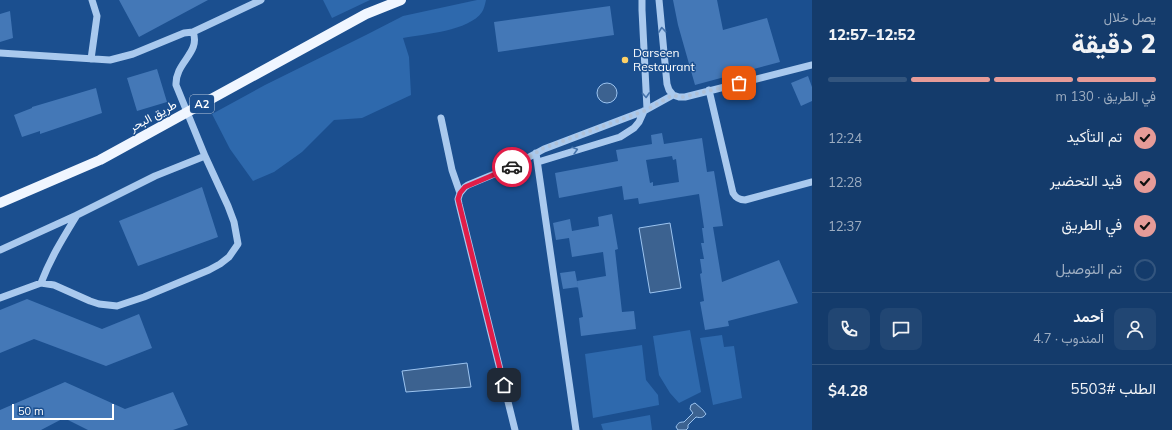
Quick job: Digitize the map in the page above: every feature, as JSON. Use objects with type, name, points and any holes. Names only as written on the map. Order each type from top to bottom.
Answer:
[{"type":"main road","name":"طريق البحر","points":[[0,203],[100,160],[366,14],[400,0]]},
{"type":"street","points":[[92,0],[96,16],[92,59]]},
{"type":"street","points":[[0,53],[102,60],[119,58],[184,33],[193,32],[260,0]]},
{"type":"street","points":[[538,162],[620,137],[634,128],[639,122],[645,110],[642,0]]},
{"type":"street","points":[[659,0],[668,84],[669,90],[673,95],[684,97],[812,65]]},
{"type":"street","points":[[0,298],[41,283],[54,285],[90,302],[117,306],[192,278],[220,264],[229,257],[238,244],[234,222],[186,113],[176,85],[176,79],[180,68],[193,48],[195,41],[193,32]]},
{"type":"street","points":[[709,90],[733,193],[736,198],[745,200],[812,182]]},
{"type":"street","points":[[460,193],[468,185],[509,168],[536,153],[645,110],[673,95]]},
{"type":"street","points":[[441,118],[452,170],[460,193],[459,204],[515,430]]},
{"type":"street","points":[[536,153],[576,430]]},
{"type":"street","points":[[0,250],[77,215],[155,176],[205,156]]},
{"type":"street","points":[[41,283],[49,262],[77,215]]},
{"type":"shaded area","points":[[323,0],[370,0],[332,18]]},
{"type":"shaded area","points":[[477,0],[486,0],[482,12],[467,24],[446,31],[403,38],[409,57],[411,95],[362,118],[334,120],[302,152],[274,172],[253,181],[230,149],[212,114],[265,85],[403,16]]},
{"type":"shaded area","points":[[607,83],[614,86],[617,93],[614,100],[607,103],[600,100],[597,93],[600,86]]},
{"type":"shaded area","points":[[670,223],[681,288],[650,293],[639,228]]},
{"type":"shaded area","points":[[690,330],[701,392],[679,403],[670,393],[659,375],[653,336]]},
{"type":"shaded area","points":[[722,335],[724,347],[734,346],[742,398],[713,405],[700,338]]},
{"type":"shaded area","points":[[642,345],[646,380],[658,395],[659,405],[593,418],[585,354]]},
{"type":"shaded area","points":[[467,363],[471,387],[406,392],[402,371]]},
{"type":"shaded area","points":[[695,403],[706,414],[699,418],[696,417],[688,425],[686,430],[678,430],[676,427],[678,424],[684,422],[693,413],[690,409],[691,405]]},
{"type":"shaded area","points":[[650,415],[652,430],[603,430],[601,424]]},
{"type":"building","points":[[119,0],[208,0],[139,37]]},
{"type":"building","points":[[673,0],[717,0],[723,30],[767,18],[780,62],[695,85],[678,25]]},
{"type":"building","points":[[610,6],[614,35],[498,52],[494,22]]},
{"type":"building","points":[[10,11],[13,38],[0,42],[0,14]]},
{"type":"building","points":[[157,69],[167,102],[137,111],[127,78]]},
{"type":"building","points":[[808,76],[812,87],[812,101],[801,106],[791,83]]},
{"type":"building","points":[[96,88],[102,113],[40,134],[40,131],[22,137],[14,115],[32,107]]},
{"type":"building","points":[[662,133],[664,144],[702,138],[707,172],[714,171],[723,226],[713,227],[722,282],[779,260],[798,303],[728,321],[729,326],[705,330],[700,302],[704,301],[700,274],[702,273],[700,259],[704,259],[701,243],[704,243],[702,228],[704,228],[699,194],[639,204],[638,198],[624,200],[622,186],[559,198],[555,173],[618,161],[616,150],[652,144],[651,135]],"holes":[[[672,156],[673,160],[676,159],[679,182],[653,186],[653,182],[650,183],[646,160]]]},
{"type":"building","points":[[202,187],[218,237],[138,266],[119,221]]},
{"type":"building","points":[[612,214],[618,249],[615,250],[622,312],[634,311],[636,329],[581,336],[579,318],[583,317],[577,281],[606,276],[603,252],[572,257],[569,238],[556,240],[553,223],[570,219],[572,231],[599,226],[598,217]]},
{"type":"building","points":[[575,271],[578,287],[563,289],[560,273]]},
{"type":"building","points":[[27,299],[102,329],[139,314],[152,348],[106,366],[34,339],[0,353],[0,310]]},
{"type":"building","points":[[65,382],[125,409],[173,392],[188,425],[173,430],[88,430],[64,418],[41,430],[0,430],[0,410]]},
{"type":"way so far","points":[[512,167],[544,148],[644,111],[673,95],[684,97],[739,83]]},
{"type":"place","name":"Darseen Restaurant","points":[[625,60]]},
{"type":"route","points":[[504,385],[458,199],[462,190],[468,185],[512,167]]}]
